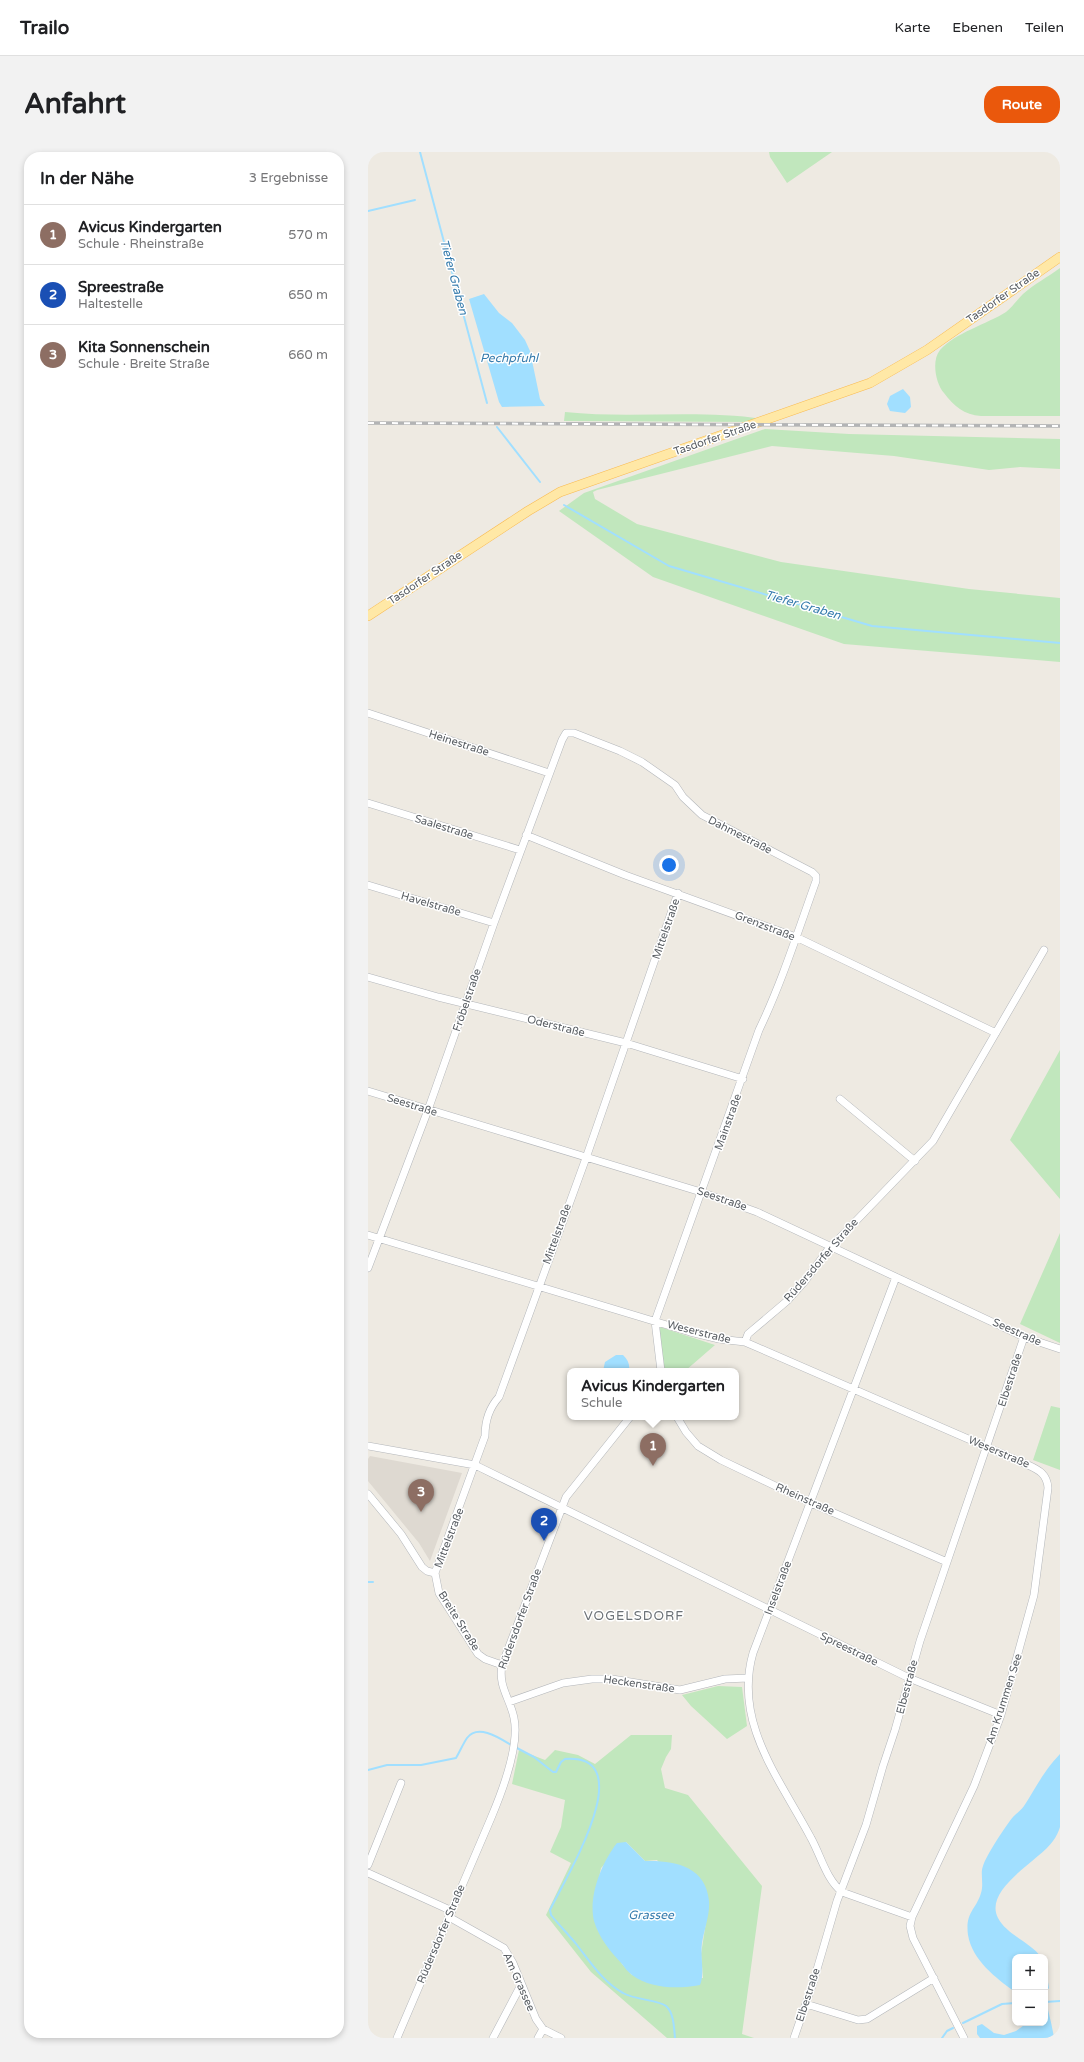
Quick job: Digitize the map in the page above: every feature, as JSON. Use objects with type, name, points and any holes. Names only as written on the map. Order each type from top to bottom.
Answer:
[{"type":"main road","name":"Tasdorfer Straße","points":[[368,616],[522,515],[560,492],[870,383],[927,350],[1060,257]]},
{"type":"street","name":"Heinestraße","points":[[368,712],[550,773]]},
{"type":"street","name":"Fröbelstraße","points":[[368,1268],[428,1110],[520,850],[566,733]]},
{"type":"street","name":"Dahmestraße","points":[[566,733],[574,733],[620,751],[642,762],[676,785],[683,797],[702,815],[812,872],[816,876]]},
{"type":"street","name":"Saalestraße","points":[[368,803],[520,850]]},
{"type":"street","name":"Grenzstraße","points":[[526,835],[796,937],[996,1033]]},
{"type":"street","name":"Mainstraße","points":[[662,1368],[655,1321],[743,1079],[759,1030],[774,998],[816,881],[816,876]]},
{"type":"street","name":"Havelstraße","points":[[368,885],[494,923]]},
{"type":"street","name":"Mittelstraße","points":[[435,1573],[485,1436],[485,1423],[492,1405],[499,1396],[586,1158],[678,893]]},
{"type":"street","name":"Rüdersdorfer Straße","points":[[745,1342],[748,1334],[787,1301],[806,1281],[831,1246],[934,1141],[1044,950]]},
{"type":"street","name":"Oderstraße","points":[[368,977],[626,1043],[743,1079]]},
{"type":"street","name":"Seestraße","points":[[368,1091],[701,1192],[757,1212],[1024,1337],[1060,1349]]},
{"type":"street","points":[[840,1099],[915,1161]]},
{"type":"street","name":"Weserstraße","points":[[368,1235],[655,1321],[719,1339],[745,1342],[853,1388],[986,1448],[1040,1470]]},
{"type":"street","name":"Inselstraße","points":[[842,1892],[833,1886],[820,1854],[762,1750],[752,1718],[748,1678],[753,1652],[896,1277]]},
{"type":"street","name":"Elbestraße","points":[[794,2038],[842,1892],[866,1825],[882,1766],[896,1730],[909,1678],[947,1562],[1024,1337]]},
{"type":"street","name":"Rüdersdorfer Straße","points":[[397,2038],[495,1810],[512,1750],[514,1741],[514,1719],[509,1702],[501,1684],[502,1665],[561,1507],[575,1484],[628,1420]]},
{"type":"street","name":"Rheinstraße","points":[[678,1420],[698,1446],[708,1453],[811,1503],[947,1562]]},
{"type":"street","name":"Spreestraße","points":[[368,1446],[475,1465],[909,1678],[1001,1715]]},
{"type":"street","name":"Am Krummen See","points":[[912,1917],[974,1786],[1001,1715],[1034,1596],[1048,1488],[1045,1477],[1040,1470]]},
{"type":"street","points":[[368,1494],[401,1534],[422,1567],[427,1571],[435,1573]]},
{"type":"street","name":"Breite Straße","points":[[435,1573],[439,1593],[478,1654],[485,1659],[502,1665]]},
{"type":"street","name":"Heckenstraße","points":[[509,1702],[563,1682],[592,1679],[612,1678],[680,1690],[725,1679],[748,1678]]},
{"type":"street","points":[[368,1865],[401,1783]]},
{"type":"street","name":"Am Grassee","points":[[368,1873],[450,1914],[504,1948],[510,1958],[536,2019],[543,2029]]},
{"type":"street","points":[[842,1892],[912,1917],[910,1926],[913,1938],[964,2038]]},
{"type":"street","points":[[806,2004],[858,2020],[867,2019],[934,1978]]},
{"type":"street","points":[[493,2038],[521,1985]]},
{"type":"street","points":[[538,2038],[543,2029],[561,2038]]},
{"type":"shaded area","points":[[370,1456],[462,1473],[430,1561],[419,1543],[368,1481],[368,1459]]},
{"type":"green space","points":[[769,152],[832,152],[787,183],[770,157]]},
{"type":"green space","points":[[1060,268],[1060,416],[981,416],[964,412],[948,398],[939,384],[935,366],[937,355],[940,350],[946,344],[962,334],[1006,312],[1027,290]]},
{"type":"green space","points":[[565,412],[615,415],[689,414],[739,416],[763,419],[753,422],[564,421]]},
{"type":"green space","points":[[765,429],[849,434],[1060,439],[1060,469],[1020,467],[989,470],[894,456],[772,446],[597,490],[593,492],[595,499],[637,524],[781,562],[969,589],[1060,598],[1060,662],[844,644],[653,577],[559,511],[584,493]]},
{"type":"green space","points":[[1060,1050],[1060,1199],[1010,1140]]},
{"type":"green space","points":[[1060,1233],[1060,1343],[1020,1324]]},
{"type":"green space","points":[[660,1327],[715,1345],[688,1368],[664,1368],[660,1341]]},
{"type":"green space","points":[[1051,1406],[1060,1408],[1060,1470],[1033,1460]]},
{"type":"green space","points":[[718,1686],[742,1687],[747,1726],[727,1739],[691,1706],[682,1695]]},
{"type":"green space","points":[[631,1735],[672,1735],[671,1749],[661,1769],[665,1788],[688,1795],[762,1886],[742,2034],[754,2038],[667,2038],[591,1972],[546,1915],[571,1863],[550,1852],[561,1827],[565,1800],[512,1784],[519,1750],[545,1760],[555,1750],[578,1755],[595,1764]],"holes":[[[626,1842],[645,1861],[657,1860],[706,1922],[701,1954],[703,1978],[632,1975],[622,1964],[594,1903],[601,1868]]]},
{"type":"water","name":"Pechpfuhl","points":[[484,294],[499,313],[512,323],[525,340],[530,351],[540,399],[545,406],[502,407],[499,402],[469,299]]},
{"type":"water","points":[[903,389],[910,397],[911,407],[905,413],[890,411],[887,404],[890,396]]},
{"type":"water","points":[[616,1355],[623,1355],[629,1364],[629,1368],[604,1368],[605,1362]]},
{"type":"water","points":[[1060,1754],[1059,1830],[1046,1849],[1015,1876],[998,1896],[996,1907],[998,1918],[1002,1924],[1038,1954],[1012,1954],[1012,1990],[986,1968],[974,1952],[968,1935],[968,1921],[981,1893],[982,1869],[988,1855],[996,1841],[1013,1817],[1024,1806]]},
{"type":"water","name":"Grassee","points":[[626,1842],[645,1861],[667,1862],[687,1868],[702,1880],[707,1889],[709,1906],[702,1943],[702,1975],[700,1985],[665,1987],[639,1980],[627,1970],[602,1939],[594,1921],[593,1901],[595,1890],[602,1869],[611,1851],[617,1843]]},
{"type":"water","points":[[1048,2009],[1054,2038],[980,2038],[977,2034],[977,2026],[982,2024],[994,2033],[1004,2035],[1016,2031],[1023,2026],[1048,2026]]},
{"type":"waterway","name":"Tiefer Graben","points":[[420,152],[487,403]]},
{"type":"waterway","points":[[368,211],[415,200]]},
{"type":"waterway","name":"Tiefer Graben","points":[[497,427],[540,482]]},
{"type":"waterway","name":"Tiefer Graben","points":[[564,505],[669,566],[872,626],[1060,643]]},
{"type":"waterway","points":[[368,1582],[373,1582]]},
{"type":"waterway","points":[[368,1770],[387,1765],[421,1765],[456,1758],[467,1738],[477,1732],[483,1732],[496,1736],[511,1745]]},
{"type":"waterway","points":[[515,1747],[534,1757],[553,1772],[556,1772],[561,1762],[565,1759],[588,1763],[598,1776],[598,1797],[592,1822],[569,1874],[550,1910],[551,1915],[574,1941],[598,1972],[616,1989],[628,1995],[658,2002],[666,2006],[671,2013],[675,2038]]},
{"type":"waterway","points":[[1048,2002],[1060,2001]]},
{"type":"waterway","points":[[963,2023],[1002,2004],[1012,2003]]},
{"type":"waterway","points":[[942,2038],[947,2031],[953,2028]]},
{"type":"railway","points":[[368,423],[1060,426]]},
{"type":"place","name":"Avicus Kindergarten","points":[[653,1466]]},
{"type":"place","name":"Kita Sonnenschein","points":[[421,1512]]},
{"type":"place","name":"Spreestraße","points":[[544,1541]]},
{"type":"district","name":"VOGELSDORF","points":[[634,1616]]}]
